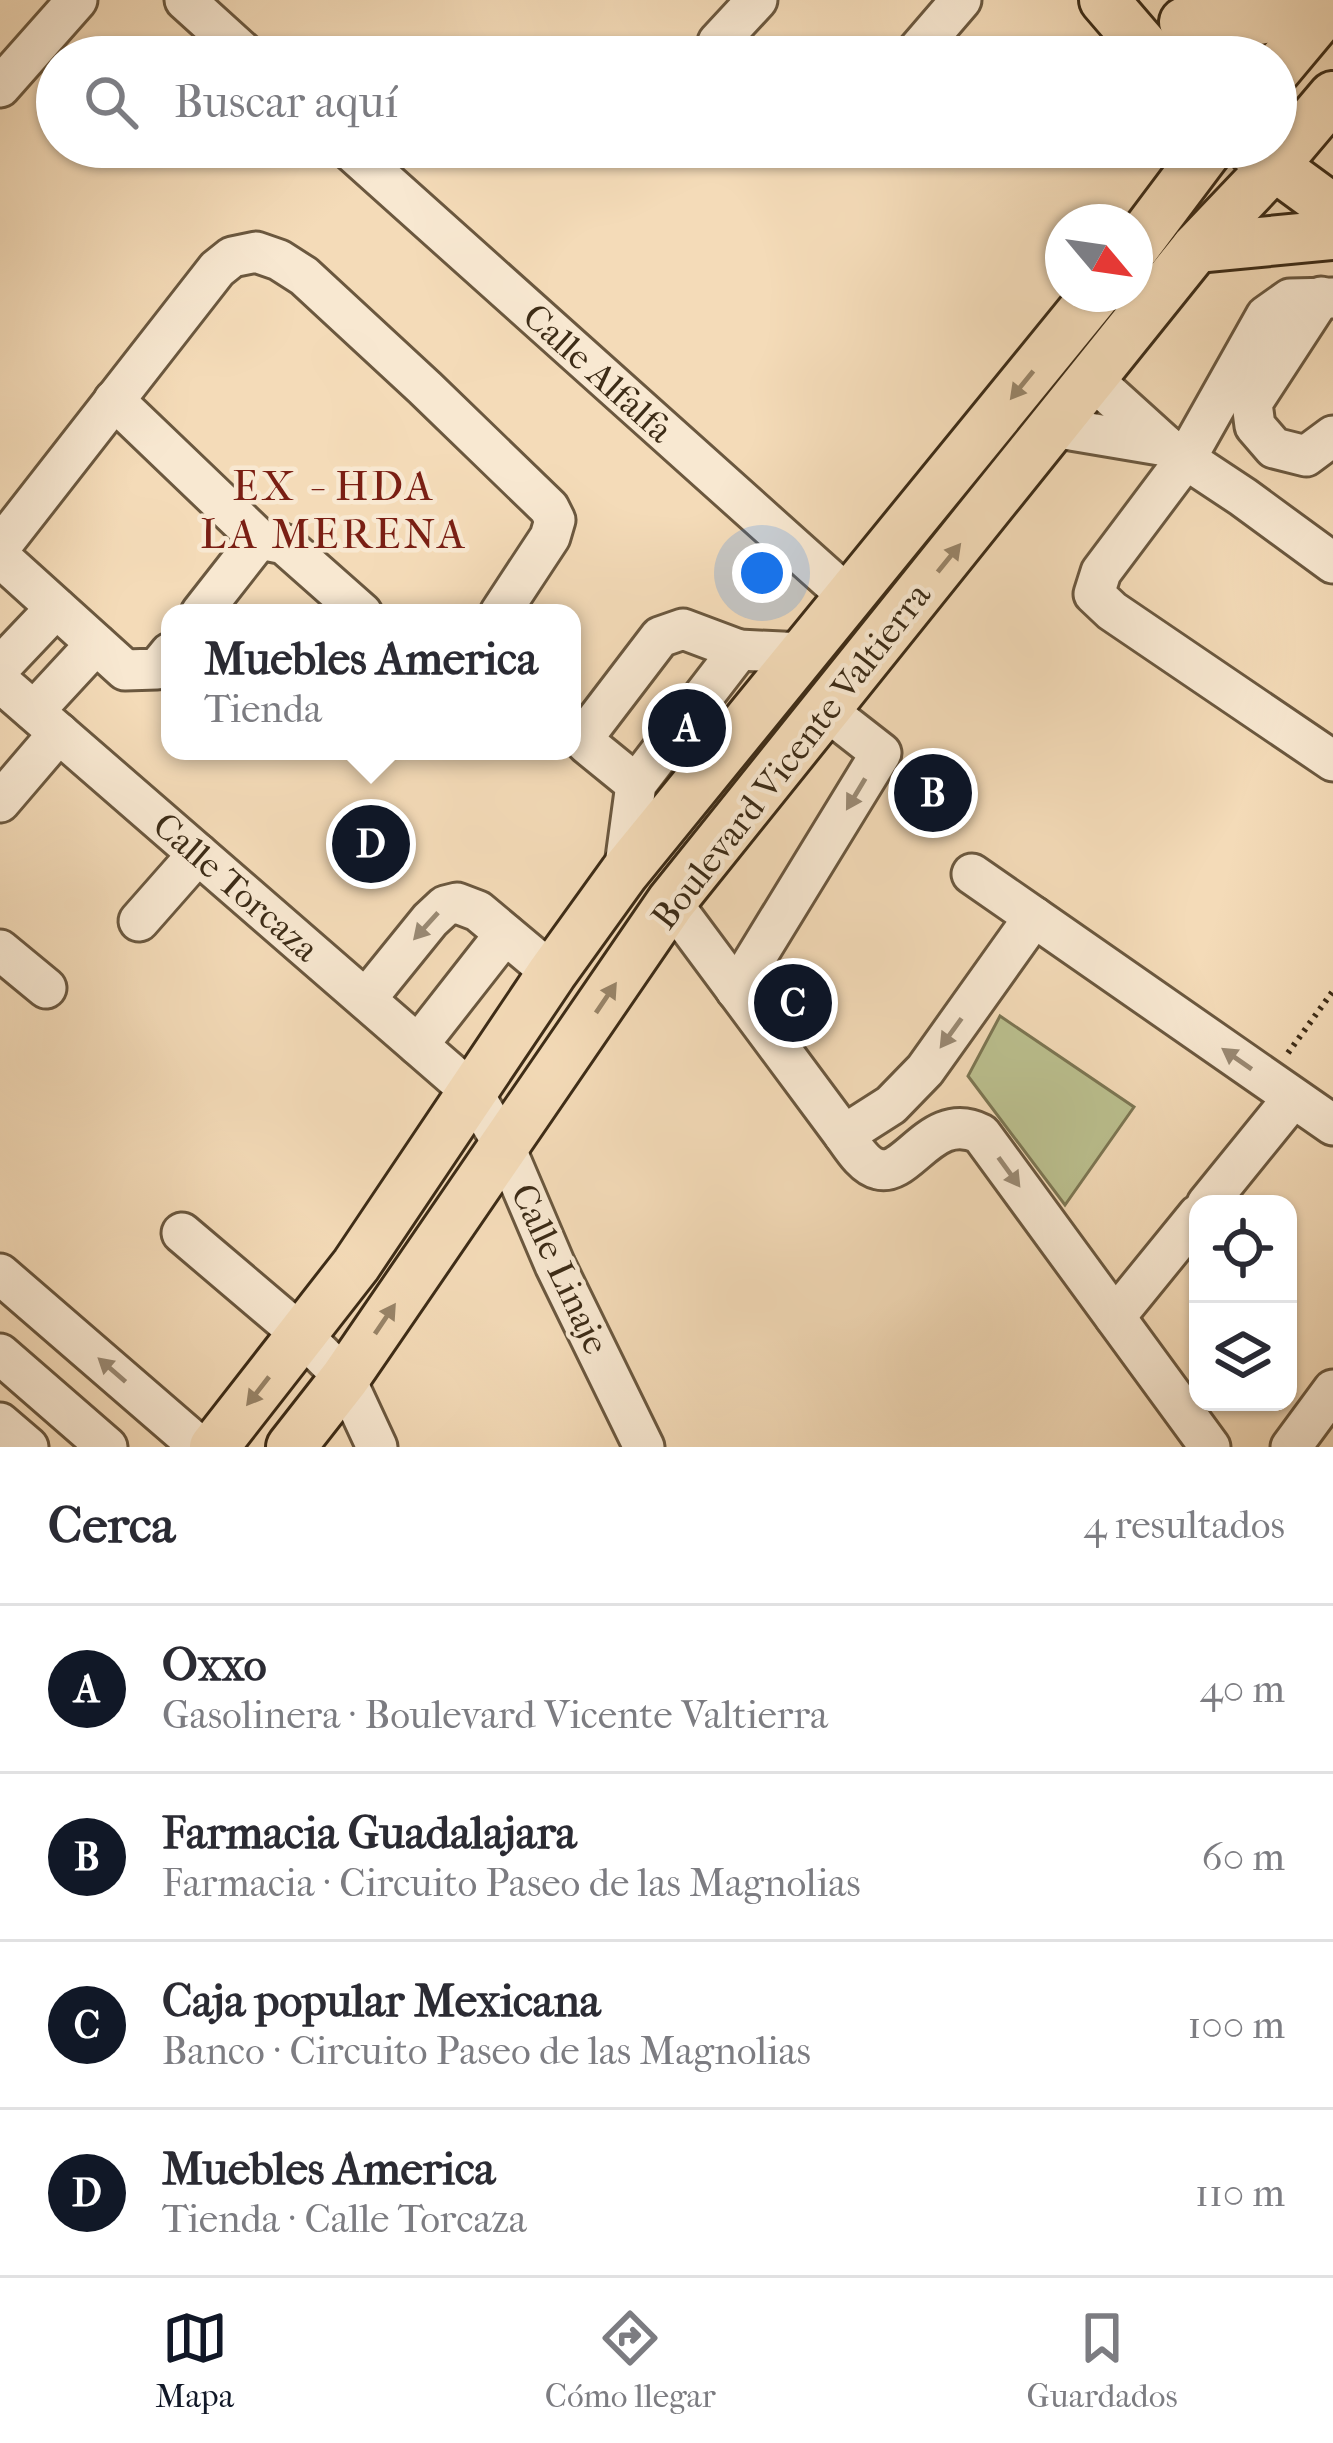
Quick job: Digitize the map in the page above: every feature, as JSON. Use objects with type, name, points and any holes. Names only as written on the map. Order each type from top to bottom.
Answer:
[{"type":"main road","points":[[1104,0],[1166,26],[1247,23],[1290,14],[1322,0]]},
{"type":"main road","points":[[1297,45],[1333,2]]},
{"type":"main road","points":[[1153,206],[1162,168]]},
{"type":"main road","points":[[1153,224],[1194,168]]},
{"type":"main road","name":"Boulevard Vicente Valtierra","points":[[291,1447],[344,1378],[671,902],[1196,248],[1253,168]]},
{"type":"main road","points":[[1276,168],[1333,209]]},
{"type":"main road","points":[[1196,248],[1333,236]]},
{"type":"main road","name":"Boulevard Vicente Valtierra","points":[[214,1447],[356,1265],[623,873],[1081,312]]},
{"type":"street","points":[[45,36],[77,0]]},
{"type":"street","points":[[185,0],[225,36]]},
{"type":"street","points":[[724,36],[757,0]]},
{"type":"street","points":[[930,36],[961,0]]},
{"type":"street","points":[[0,87],[36,46]]},
{"type":"street","name":"Calle Alfalfa","points":[[370,168],[849,597]]},
{"type":"street","points":[[0,547],[217,269],[232,257],[256,252],[304,276],[549,508],[555,520],[550,537],[506,604]]},
{"type":"street","points":[[1327,297],[1252,403],[1255,426],[1274,448],[1306,455],[1333,436]]},
{"type":"street","points":[[1327,297],[1290,298],[1266,316],[1101,572],[1094,594],[1112,611],[1333,760]]},
{"type":"street","points":[[1092,379],[1176,453],[1333,562]]},
{"type":"street","points":[[114,400],[259,539],[284,544],[352,604]]},
{"type":"street","points":[[1053,428],[1176,453]]},
{"type":"street","points":[[208,604],[259,539]]},
{"type":"street","points":[[0,557],[124,670],[157,669],[161,664]]},
{"type":"street","points":[[0,667],[56,608]]},
{"type":"street","points":[[636,784],[586,744],[590,730],[660,637],[683,628],[739,650],[803,653]]},
{"type":"street","points":[[0,802],[96,644]]},
{"type":"street","points":[[623,873],[636,784],[739,650]]},
{"type":"street","name":"Calle Torcaza","points":[[0,682],[472,1092]]},
{"type":"street","points":[[736,991],[880,754],[826,710]]},
{"type":"street","points":[[140,922],[198,854]]},
{"type":"street","points":[[972,874],[1333,1126]]},
{"type":"street","points":[[671,902],[867,1162],[883,1171],[937,1135],[968,1127],[981,1134],[1210,1447]]},
{"type":"street","points":[[366,999],[445,906],[457,903],[467,905],[552,973]]},
{"type":"street","points":[[844,1135],[891,1106],[925,1070],[1034,917]]},
{"type":"street","points":[[418,1045],[505,934]]},
{"type":"street","points":[[0,950],[46,988]]},
{"type":"street","points":[[1213,1195],[1280,1089]]},
{"type":"street","name":"Calle Linaje","points":[[472,1092],[504,1145],[555,1265],[644,1447]]},
{"type":"street","points":[[1115,1317],[1189,1226]]},
{"type":"street","points":[[182,1233],[302,1335],[344,1378],[377,1447]]},
{"type":"street","points":[[0,1274],[200,1447]]},
{"type":"street","points":[[0,1354],[107,1447]]},
{"type":"street","points":[[1291,1447],[1333,1390]]},
{"type":"street","points":[[0,1424],[28,1447]]},
{"type":"path","points":[[1280,1089],[1333,992]]},
{"type":"green space","points":[[1000,1016],[1134,1107],[1065,1205],[968,1076]]},
{"type":"place","name":"Oxxo","points":[[687,728]]},
{"type":"place","name":"Farmacia Guadalajara","points":[[933,793]]},
{"type":"place","name":"Muebles America","points":[[371,844]]},
{"type":"place","name":"Caja popular Mexicana","points":[[793,1003]]},
{"type":"district","name":"EX - HDA LA MERENA","points":[[334,510]]}]
